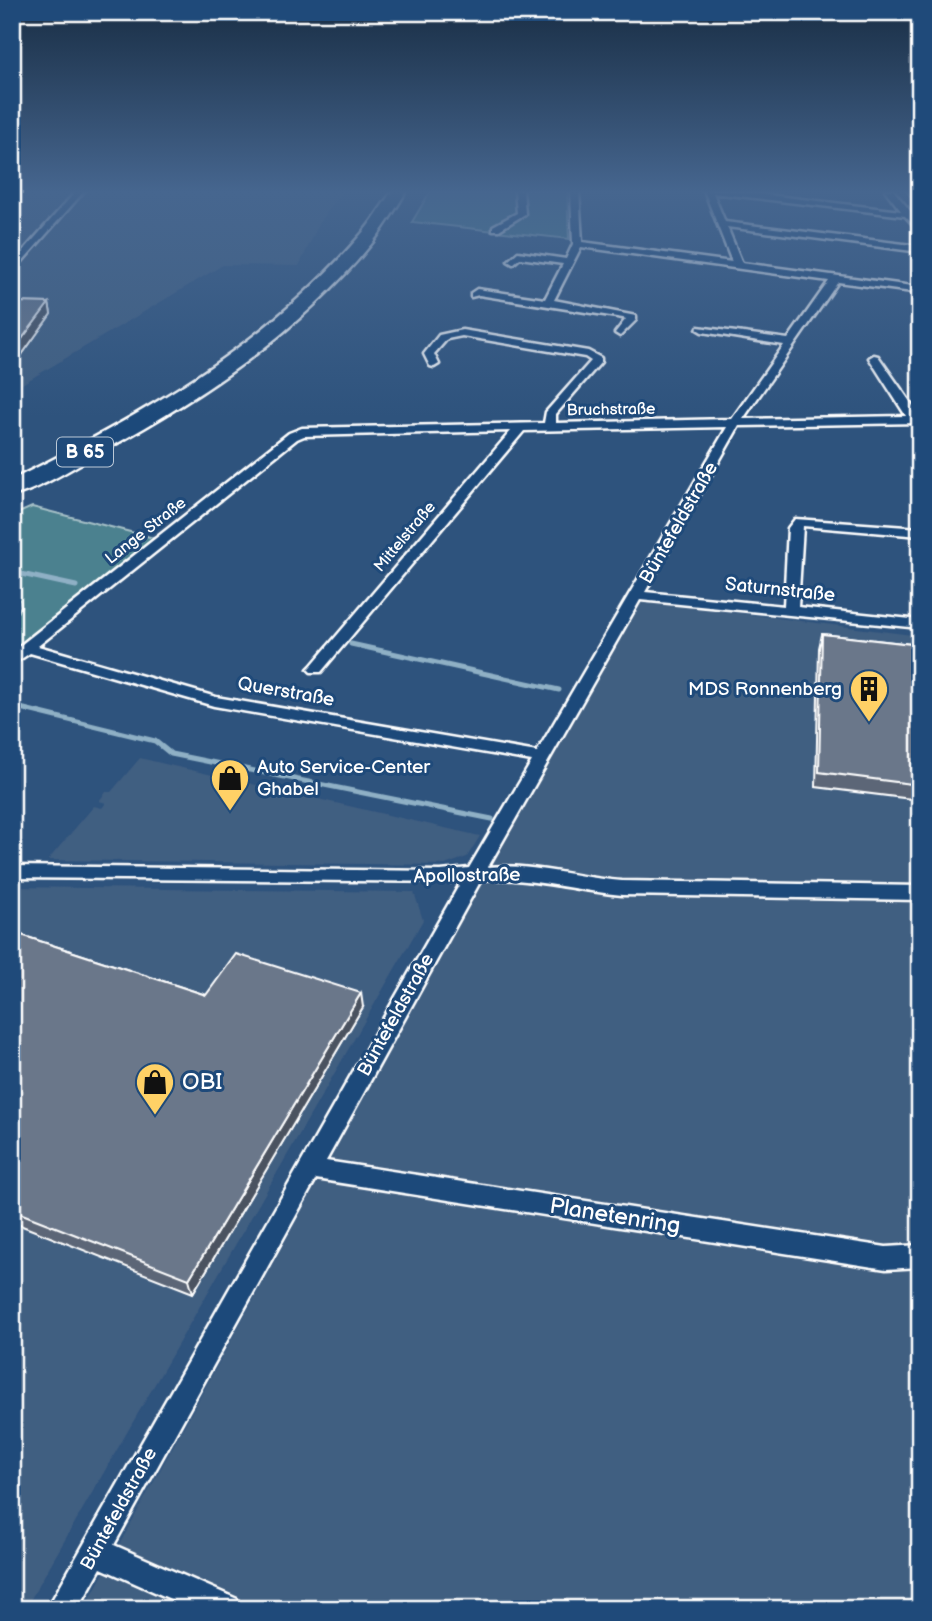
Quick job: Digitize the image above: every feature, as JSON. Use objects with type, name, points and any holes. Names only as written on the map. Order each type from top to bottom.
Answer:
[{"type":"highway","name":"B 65","points":[[12,474],[136,409],[247,334],[324,266]]},
{"type":"highway","name":"B 65","points":[[12,489],[156,411],[261,339],[322,288],[343,266]]},
{"type":"street","points":[[548,302],[565,266]]},
{"type":"street","points":[[742,266],[920,290]]},
{"type":"street","name":"Büntefeldstraße","points":[[62,1609],[475,874],[735,423],[835,279]]},
{"type":"street","points":[[474,295],[477,292],[548,302],[632,318],[620,333]]},
{"type":"street","points":[[702,329],[790,343]]},
{"type":"street","points":[[434,364],[429,354],[443,337],[462,333],[588,354],[595,358],[597,360],[550,414],[550,426]]},
{"type":"street","points":[[874,358],[917,419]]},
{"type":"street","name":"Bruchstraße","points":[[302,432],[917,419]]},
{"type":"street","name":"Mittelstraße","points":[[316,669],[521,427]]},
{"type":"street","name":"Lange Straße","points":[[12,660],[293,436],[302,432]]},
{"type":"street","points":[[791,611],[795,528],[800,522],[920,532]]},
{"type":"street","name":"Saturnstraße","points":[[637,595],[920,624]]},
{"type":"street","name":"Querstraße","points":[[27,648],[215,701],[542,758]]},
{"type":"street","name":"Apollostraße","points":[[12,872],[441,877],[511,871],[593,886],[622,888],[920,893]]},
{"type":"street","name":"Planetenring","points":[[310,1168],[886,1258],[920,1256]]},
{"type":"street","points":[[95,1551],[227,1609]]},
{"type":"shaded area","points":[[12,266],[222,266],[12,390]]},
{"type":"shaded area","points":[[642,601],[920,636],[920,1609],[84,1609],[492,863]]},
{"type":"shaded area","name":"Auto Service-Center Ghabel","points":[[140,758],[480,836],[467,857],[445,865],[48,860],[94,806],[102,808],[106,803],[99,801],[106,792],[111,792]]},
{"type":"shaded area","points":[[12,887],[414,892],[423,920],[25,1609],[12,1609]]},
{"type":"green space","points":[[32,507],[154,538],[12,650],[12,622],[21,606],[20,600],[12,597],[12,516]]},
{"type":"building","points":[[12,302],[49,303],[18,344],[12,344]]},
{"type":"building","name":"MDS Ronnenberg","points":[[822,634],[920,645],[920,785],[819,772]]},
{"type":"building","name":"OBI","points":[[12,932],[206,995],[236,954],[361,993],[189,1279],[12,1210]]},
{"type":"waterway","points":[[12,572],[76,586]]},
{"type":"waterway","points":[[351,644],[559,690]]},
{"type":"waterway","points":[[12,706],[155,741],[171,754],[492,819]]},
{"type":"place","name":"MDS Ronnenberg","points":[[869,723]]},
{"type":"place","name":"Auto Service-Center Ghabel","points":[[230,812]]},
{"type":"place","name":"OBI","points":[[155,1116]]}]
